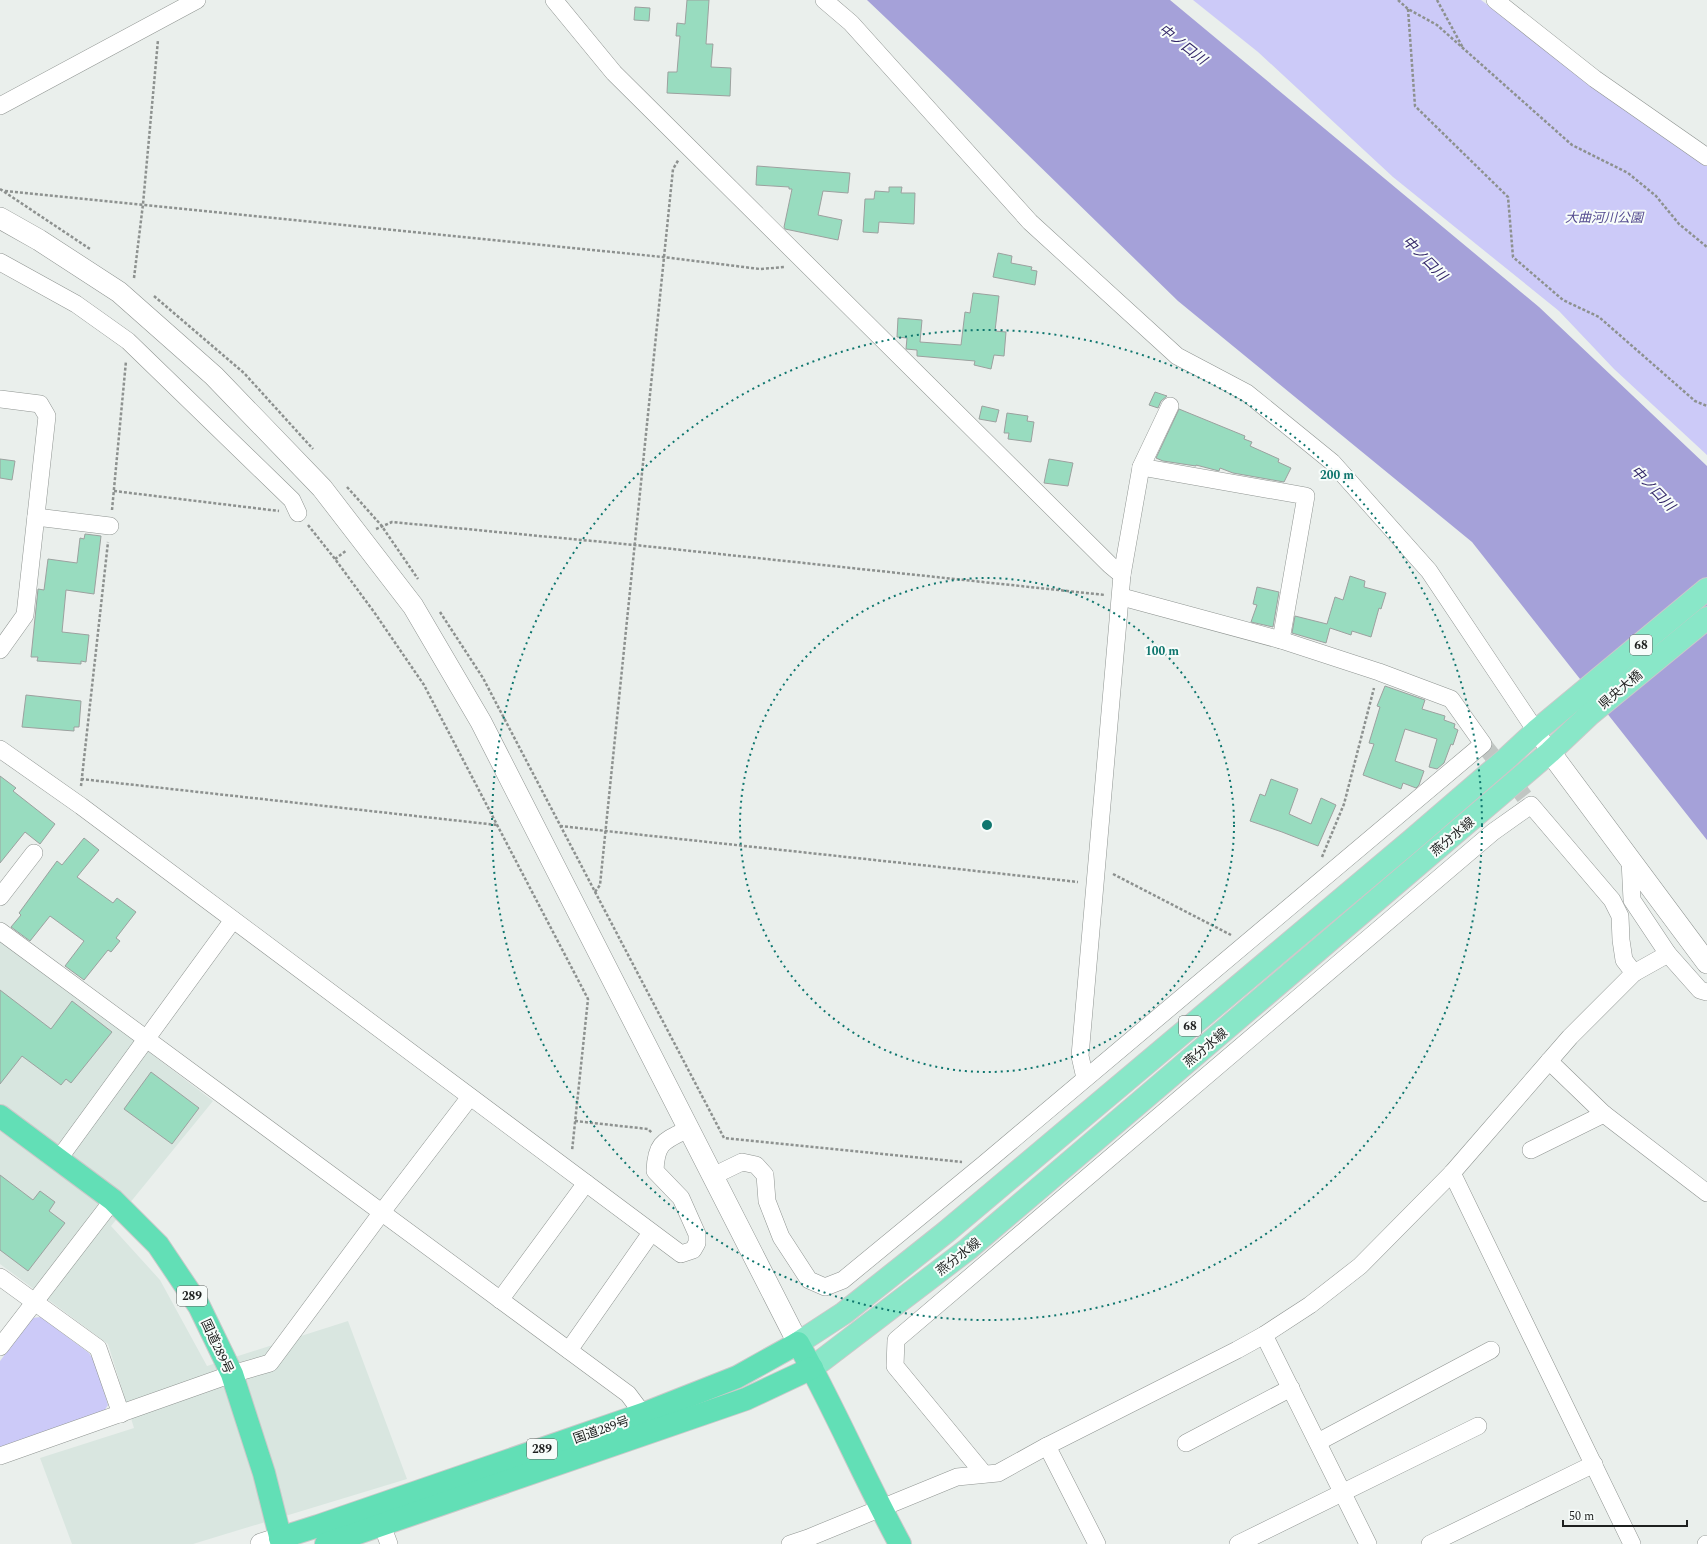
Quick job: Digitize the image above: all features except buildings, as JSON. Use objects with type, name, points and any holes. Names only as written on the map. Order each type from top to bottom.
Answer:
[{"type":"highway","name":"国道289号","points":[[0,1116],[113,1200],[158,1245],[199,1306],[232,1374],[264,1474],[274,1542],[643,1414],[737,1377],[798,1344]]},
{"type":"highway","points":[[798,1344],[812,1368],[880,1508],[900,1544]]},
{"type":"highway","name":"国道289号","points":[[326,1544],[385,1534],[746,1399],[812,1368]]},
{"type":"main road","name":"県央大橋","points":[[1582,708],[1707,589]]},
{"type":"main road","name":"県央大橋","points":[[1582,708],[1707,618]]},
{"type":"main road","name":"燕分水線","points":[[798,1344],[844,1314],[946,1232],[1412,840],[1536,731],[1582,708]]},
{"type":"main road","name":"燕分水線","points":[[812,1368],[968,1249],[1550,752],[1582,708]]},
{"type":"street","points":[[0,106],[197,0]]},
{"type":"street","points":[[554,0],[614,72],[687,147],[803,260],[1098,554],[1122,575]]},
{"type":"street","points":[[824,0],[851,23],[1036,228],[1177,356],[1247,393],[1332,462],[1429,571],[1550,752],[1707,963]]},
{"type":"street","points":[[1495,0],[1595,79],[1707,157]]},
{"type":"street","points":[[0,218],[39,240],[119,292],[214,376],[322,488],[413,606],[481,722],[798,1344]]},
{"type":"street","points":[[0,262],[76,304],[128,341],[292,500],[298,513]]},
{"type":"street","points":[[0,399],[40,404],[47,416],[25,615],[0,650]]},
{"type":"street","points":[[1085,1078],[1080,1056],[1122,597],[1122,575],[1141,467],[1170,406]]},
{"type":"street","points":[[1141,467],[1306,496],[1281,640]]},
{"type":"street","points":[[36,517],[110,526]]},
{"type":"street","points":[[712,1176],[742,1162],[756,1165],[766,1175],[767,1201],[781,1237],[809,1280],[825,1287],[843,1280],[984,1164],[1483,744],[1451,699],[1379,672],[1281,640],[1122,597]]},
{"type":"street","points":[[0,749],[81,806],[681,1254],[693,1250],[697,1243],[697,1234],[681,1198],[655,1171],[656,1156],[662,1143],[688,1129]]},
{"type":"street","points":[[984,1474],[895,1366],[896,1340],[1493,832],[1531,805],[1612,900],[1620,916],[1620,940],[1624,960],[1634,973]]},
{"type":"street","points":[[0,897],[34,854]]},
{"type":"street","points":[[1630,860],[1632,900],[1668,954],[1700,990],[1707,992]]},
{"type":"street","points":[[58,1160],[233,920]]},
{"type":"street","points":[[0,930],[628,1394],[643,1414]]},
{"type":"street","points":[[790,1544],[809,1541],[880,1508],[957,1477],[998,1473],[1047,1446],[1237,1350],[1264,1335],[1310,1305],[1360,1266],[1452,1173],[1570,1037],[1634,973],[1668,954]]},
{"type":"street","points":[[1549,1061],[1604,1114],[1707,1193]]},
{"type":"street","points":[[0,1456],[232,1374],[270,1363],[382,1212],[470,1097]]},
{"type":"street","points":[[1531,1150],[1604,1114]]},
{"type":"street","points":[[1452,1173],[1632,1544]]},
{"type":"street","points":[[500,1300],[586,1183]]},
{"type":"street","points":[[0,1347],[113,1200]]},
{"type":"street","points":[[569,1350],[651,1233]]},
{"type":"street","points":[[0,1277],[98,1348],[121,1414]]},
{"type":"street","points":[[1264,1335],[1368,1544]]},
{"type":"street","points":[[1318,1442],[1491,1350]]},
{"type":"street","points":[[1186,1443],[1291,1388]]},
{"type":"street","points":[[1238,1544],[1478,1426]]},
{"type":"street","points":[[1047,1446],[1097,1544]]},
{"type":"street","points":[[1430,1544],[1594,1464]]},
{"type":"path","points":[[1398,0],[1408,9],[1438,25],[1464,50],[1572,145],[1628,173],[1656,196],[1679,224],[1707,247]]},
{"type":"path","points":[[1436,0],[1464,50]]},
{"type":"path","points":[[1408,9],[1415,106],[1508,197],[1514,257],[1563,300],[1599,317],[1695,401],[1707,406]]},
{"type":"path","points":[[134,278],[143,204],[159,21]]},
{"type":"path","points":[[594,892],[600,885],[673,169],[687,147]]},
{"type":"path","points":[[4,191],[663,257],[760,269],[782,268],[803,260]]},
{"type":"path","points":[[81,806],[81,779],[114,491],[128,341]]},
{"type":"path","points":[[114,491],[298,513],[335,558],[424,685],[588,999],[569,1171]]},
{"type":"path","points":[[335,558],[381,526],[392,522],[635,545],[1122,597]]},
{"type":"path","points":[[381,526],[419,581]]},
{"type":"path","points":[[436,606],[483,678],[724,1138],[984,1164]]},
{"type":"path","points":[[1326,876],[1318,866],[1344,804],[1379,672]]},
{"type":"path","points":[[81,779],[497,825]]},
{"type":"path","points":[[560,826],[1095,884],[1109,873],[1247,942]]},
{"type":"path","points":[[575,1121],[648,1129],[662,1143]]},
{"type":"shaded area","points":[[0,938],[213,1101],[111,1226],[160,1280],[207,1366],[348,1321],[407,1479],[193,1544],[72,1544],[40,1458],[134,1428],[108,1344],[0,1264]]},
{"type":"green space","name":"大曲河川公園","points":[[1193,0],[1481,0],[1707,166],[1707,455],[1614,369],[1559,311],[1393,177],[1258,52]]},
{"type":"green space","points":[[41,1317],[89,1353],[95,1362],[108,1405],[103,1413],[0,1449],[0,1361],[32,1318]]},
{"type":"water","name":"中ノ口川","points":[[867,0],[1170,0],[1539,307],[1707,466],[1707,840],[1472,542],[1178,301]]},
{"type":"tunnel","points":[[1483,744],[1531,805]]}]
